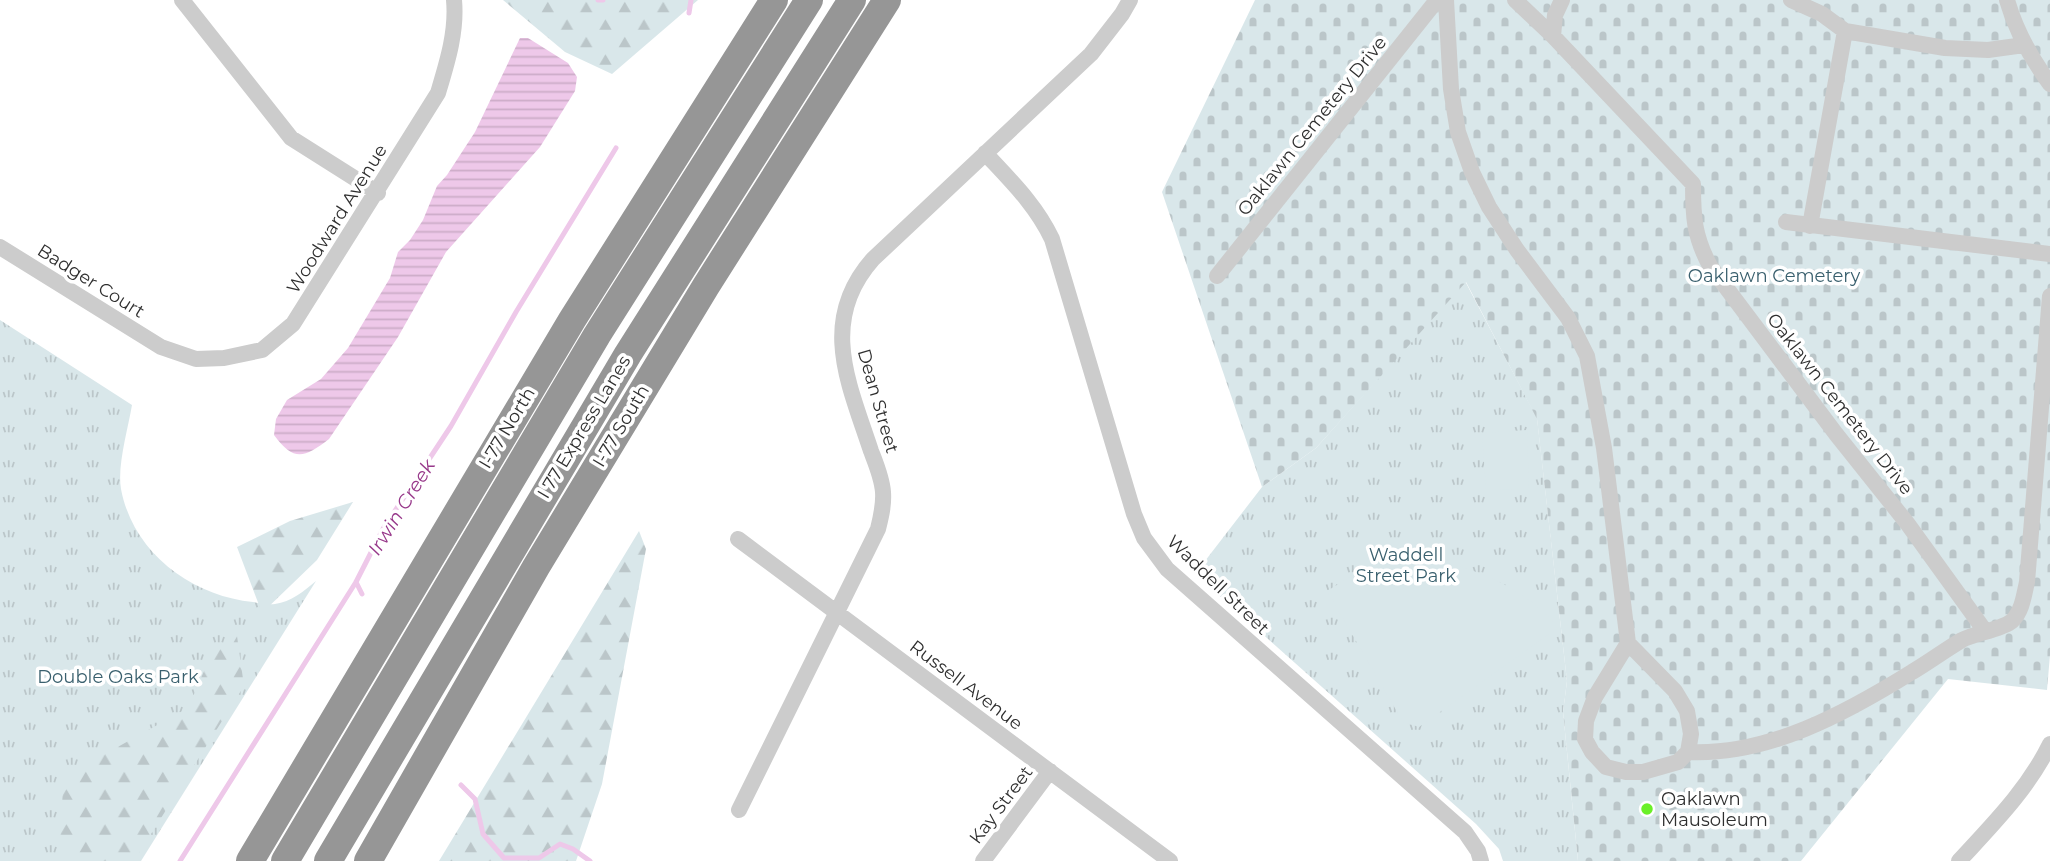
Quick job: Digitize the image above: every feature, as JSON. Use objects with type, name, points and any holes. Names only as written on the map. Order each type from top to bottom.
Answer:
[{"type":"highway","name":"I-77 North","points":[[250,861],[572,320],[774,0]]},
{"type":"highway","name":"I 77 Express Lanes","points":[[285,861],[597,335],[809,0]]},
{"type":"highway","name":"I 77 Express Lanes","points":[[328,861],[628,354],[852,0]]},
{"type":"highway","name":"I-77 South","points":[[368,861],[536,567],[699,298],[887,0]]},
{"type":"street","points":[[182,0],[291,138],[378,192]]},
{"type":"street","name":"Woodward Avenue","points":[[161,347],[196,359],[224,358],[262,350],[293,324],[438,93],[450,53],[456,14],[454,0]]},
{"type":"street","name":"Dean Street","points":[[739,810],[878,529],[883,511],[882,482],[842,357],[842,320],[848,298],[873,259],[1091,54],[1130,0]]},
{"type":"street","name":"Oaklawn Cemetery Drive","points":[[1217,275],[1437,0]]},
{"type":"street","points":[[1446,0],[1451,89],[1458,132],[1472,172],[1489,207],[1517,250],[1568,318],[1587,356],[1602,435],[1628,643],[1675,691],[1687,711],[1691,734],[1688,752],[1678,762],[1643,772],[1626,772],[1606,767],[1592,752],[1585,738],[1587,720],[1595,697],[1628,643]]},
{"type":"street","name":"Oaklawn Cemetery Drive","points":[[1515,0],[1553,36],[1693,184],[1695,227],[1699,245],[1710,266],[1836,434],[1907,523],[1984,631]]},
{"type":"street","points":[[1553,36],[1555,15],[1562,0]]},
{"type":"street","points":[[1791,0],[1822,14],[1845,31],[1945,48],[1988,50],[2024,45]]},
{"type":"street","points":[[2007,0],[2024,45],[2035,66],[2050,84]]},
{"type":"street","points":[[1810,226],[1845,31]]},
{"type":"street","name":"Waddell Street","points":[[985,153],[1025,195],[1041,216],[1052,239],[1134,514],[1151,549],[1167,569],[1465,832],[1478,851],[1481,861]]},
{"type":"street","points":[[1786,222],[2050,254]]},
{"type":"street","name":"Badger Court","points":[[0,247],[161,347]]},
{"type":"street","points":[[1688,752],[1713,753],[1758,745],[1799,731],[1910,674],[1963,639],[2011,621],[2022,605],[2027,582],[2050,296]]},
{"type":"street","name":"Russell Avenue","points":[[738,539],[1170,861]]},
{"type":"street","points":[[1959,861],[2046,765],[2050,744]]},
{"type":"street","name":"Kay Street","points":[[983,861],[1050,771]]},
{"type":"green space","points":[[503,0],[698,0],[612,74],[565,52]]},
{"type":"green space","name":"Oaklawn Cemetery","points":[[1255,0],[2050,0],[2050,655],[2047,690],[1948,679],[1801,861],[1578,861],[1563,712],[1567,681],[1537,419],[1466,282],[1316,448],[1262,487],[1162,192]]},
{"type":"green space","name":"Waddell Street Park","points":[[1465,281],[1537,418],[1567,681],[1563,712],[1578,861],[1503,861],[1499,849],[1476,824],[1195,574],[1262,487],[1316,448]]},
{"type":"green space","name":"Double Oaks Park","points":[[0,320],[132,405],[122,459],[121,489],[138,533],[169,567],[208,591],[230,598],[267,604],[281,603],[292,598],[316,581],[141,861],[0,861]]},
{"type":"green space","points":[[1527,430],[1529,489],[1486,490],[1482,433]]},
{"type":"green space","points":[[353,502],[317,560],[262,613],[237,547],[290,521]]},
{"type":"green space","points":[[639,531],[646,549],[602,784],[576,861],[439,861]]},
{"type":"green space","points":[[1402,554],[1443,562],[1484,575],[1521,595],[1553,622],[1549,634],[1419,727],[1403,722],[1327,591],[1368,566]]},
{"type":"green space","points":[[237,636],[244,686],[134,861],[81,861],[60,842],[63,788],[96,759],[188,708],[214,648]]},
{"type":"shaded area","points":[[520,38],[528,38],[568,63],[577,77],[575,91],[540,147],[446,252],[398,337],[329,439],[306,453],[288,450],[274,435],[276,419],[287,400],[321,379],[348,348],[390,278],[398,252],[423,220],[437,186],[475,132]]},
{"type":"waterway","points":[[598,0],[603,0]]},
{"type":"waterway","points":[[689,13],[691,0]]},
{"type":"waterway","name":"Irwin Creek","points":[[180,861],[356,582],[383,529],[451,426],[516,312],[616,148]]},
{"type":"waterway","points":[[356,582],[362,594]]},
{"type":"waterway","points":[[461,785],[475,799],[483,834],[504,858],[539,858],[560,844],[590,861]]},
{"type":"place","name":"Oaklawn Mausoleum","points":[[1647,809]]}]
